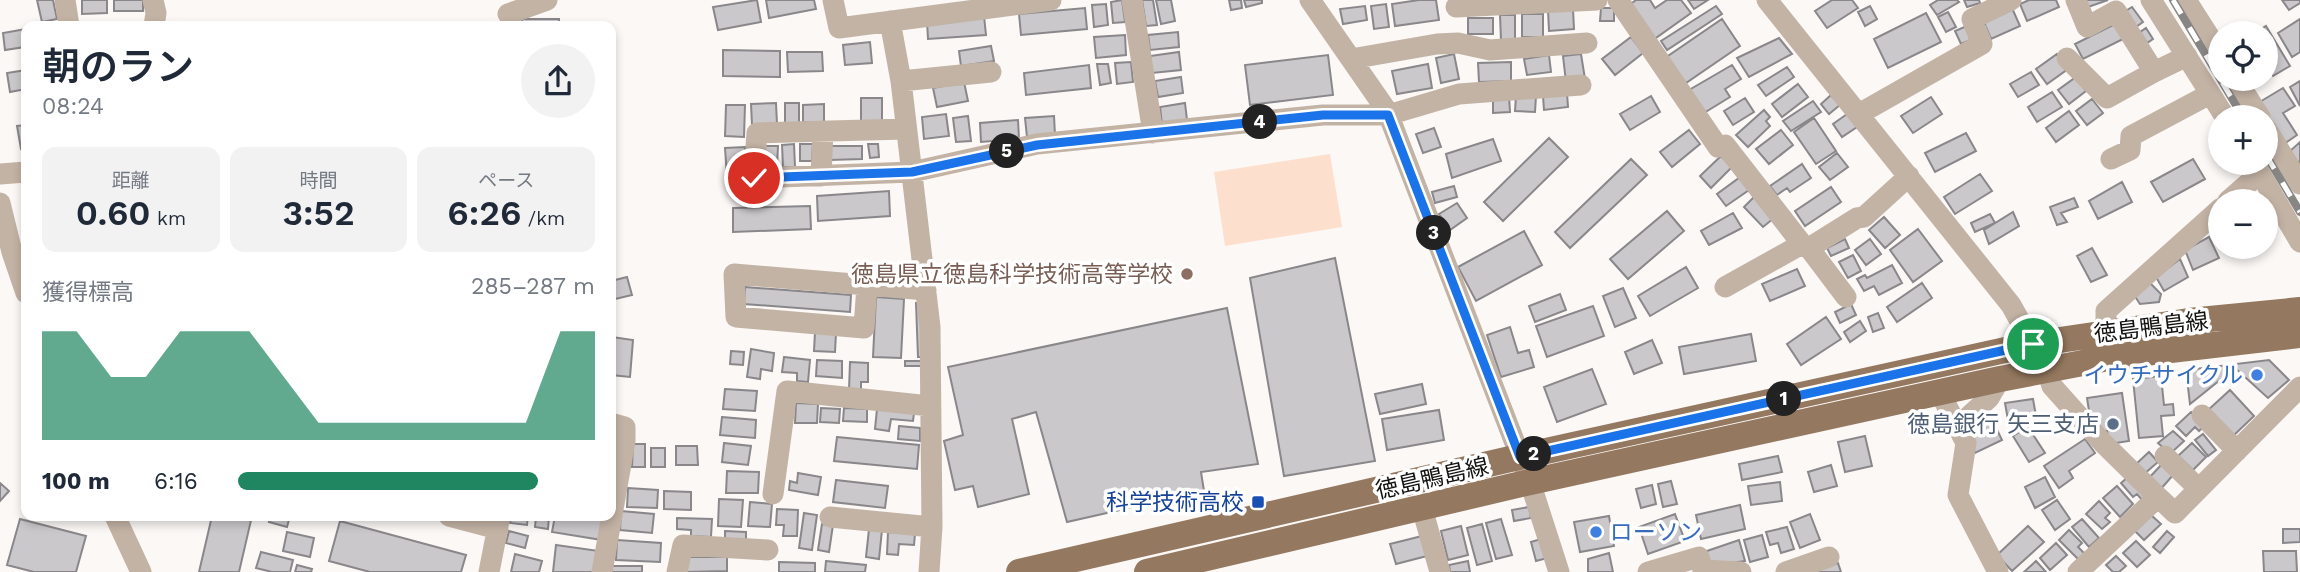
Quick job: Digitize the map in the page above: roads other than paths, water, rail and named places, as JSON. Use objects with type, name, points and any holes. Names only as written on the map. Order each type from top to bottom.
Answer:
[{"type":"main road","name":"徳島鴨島線","points":[[1019,572],[1520,457],[2033,344],[2189,321],[2300,310]]},
{"type":"main road","name":"徳島鴨島線","points":[[1147,572],[1205,565],[1530,482],[1939,391],[2119,356],[2300,335]]},
{"type":"street","points":[[65,0],[68,21]]},
{"type":"street","points":[[153,0],[155,21]]},
{"type":"street","points":[[508,13],[547,0]]},
{"type":"street","points":[[833,0],[839,28],[1051,0]]},
{"type":"street","points":[[1132,0],[1153,133]]},
{"type":"street","points":[[1310,0],[1388,115],[1530,482],[1559,572]]},
{"type":"street","points":[[1458,43],[1456,4],[1597,0]]},
{"type":"street","points":[[1618,0],[1718,147],[1725,145],[1846,297]]},
{"type":"street","points":[[1767,0],[2011,305],[2047,370],[2052,386],[2104,443],[2175,513],[2300,387]]},
{"type":"street","points":[[1859,114],[1982,44],[1972,19],[2011,0]]},
{"type":"street","points":[[2076,0],[2087,27],[2116,11],[2154,72]]},
{"type":"street","points":[[2151,0],[2217,105]]},
{"type":"street","points":[[2186,0],[2208,35]]},
{"type":"street","points":[[890,21],[901,81],[930,327],[932,527],[929,572]]},
{"type":"street","points":[[1351,59],[1437,44],[1458,43],[1490,50],[1587,43]]},
{"type":"street","points":[[2067,58],[2107,98],[2187,56]]},
{"type":"street","points":[[901,81],[991,72]]},
{"type":"street","points":[[906,130],[757,133],[754,178],[912,172],[1037,145],[1323,115],[1388,115],[1459,94],[1581,85]]},
{"type":"street","points":[[2111,159],[2130,150],[2131,136],[2210,94]]},
{"type":"street","points":[[821,176],[823,132]]},
{"type":"street","points":[[2278,148],[2300,184]]},
{"type":"street","points":[[0,174],[21,172]]},
{"type":"street","points":[[2239,189],[2251,175]]},
{"type":"street","points":[[2261,175],[2300,242]]},
{"type":"street","points":[[1726,287],[1857,218],[1864,217],[1909,176]]},
{"type":"street","points":[[0,203],[6,251],[21,282]]},
{"type":"street","points":[[2106,332],[2106,311],[2208,220]]},
{"type":"street","points":[[867,285],[864,328],[736,317],[734,274],[867,285],[926,290]]},
{"type":"street","points":[[1958,426],[1989,398],[2000,379]]},
{"type":"street","points":[[774,494],[787,391],[930,406]]},
{"type":"street","points":[[1939,391],[1966,443],[1958,495],[1997,572]]},
{"type":"street","points":[[2202,415],[2237,451]]},
{"type":"street","points":[[616,425],[625,427],[625,441],[616,492]]},
{"type":"street","points":[[2165,456],[2199,489]]},
{"type":"street","points":[[2078,572],[2158,497]]},
{"type":"street","points":[[1422,508],[1440,572]]},
{"type":"street","points":[[830,517],[932,527]]},
{"type":"street","points":[[117,521],[141,572]]},
{"type":"street","points":[[602,572],[611,521]]},
{"type":"street","points":[[489,572],[499,523]]},
{"type":"street","points":[[677,572],[683,545],[768,550]]},
{"type":"street","points":[[1648,572],[1699,557],[1703,571],[1741,572]]},
{"type":"street","points":[[1786,572],[1829,557]]},
{"type":"railway","points":[[2173,0],[2236,105]]},
{"type":"railway","points":[[2278,175],[2300,212]]},
{"type":"place","name":"徳島県立徳島科学技術高等学校","points":[[1187,274]]},
{"type":"place","name":"イウチサイクル","points":[[2257,375]]},
{"type":"place","name":"徳島銀行 矢三支店","points":[[2113,424]]},
{"type":"place","name":"科学技術高校","points":[[1258,502]]},
{"type":"place","name":"ローソン","points":[[1596,532]]}]
